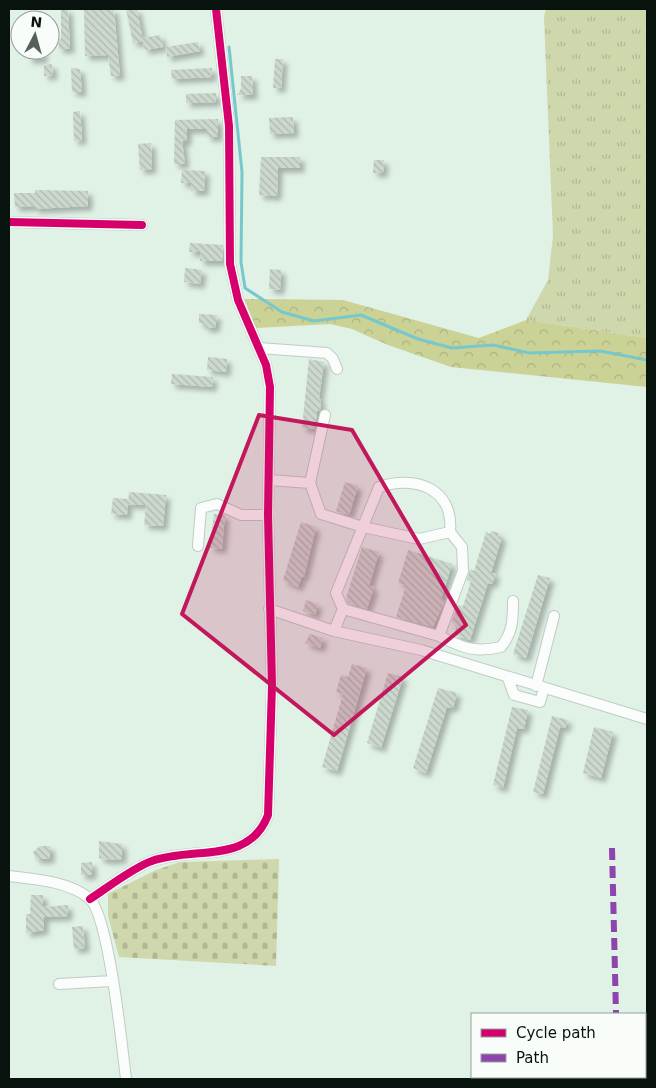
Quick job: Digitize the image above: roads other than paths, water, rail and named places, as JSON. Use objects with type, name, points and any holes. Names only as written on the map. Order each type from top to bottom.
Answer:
[{"type":"street","points":[[90,899],[150,861],[183,853],[243,846],[260,832],[268,815],[272,686],[268,515],[270,387],[266,365],[238,300],[230,264],[229,126],[216,9]]},
{"type":"street","points":[[9,222],[142,225]]},
{"type":"street","points":[[259,348],[327,352],[333,359],[337,369]]},
{"type":"street","points":[[325,415],[310,483],[321,514],[363,527],[418,539],[450,532]]},
{"type":"street","points":[[269,480],[310,483]]},
{"type":"street","points":[[334,631],[343,609],[336,593],[379,487],[394,482],[433,488],[443,498],[451,523],[450,532],[462,547],[463,571],[439,636]]},
{"type":"street","points":[[198,546],[201,508],[217,504],[241,516],[268,515]]},
{"type":"street","points":[[343,609],[439,636],[464,648],[482,652],[501,648],[509,637],[513,623],[513,601]]},
{"type":"street","points":[[269,609],[334,631],[421,650],[647,719]]},
{"type":"street","points":[[508,678],[514,695],[540,702],[540,687],[554,616]]},
{"type":"street","points":[[421,650],[426,633]]},
{"type":"street","points":[[9,876],[55,883],[74,889],[90,899],[104,931],[126,1079]]},
{"type":"street","points":[[59,984],[112,981]]},
{"type":"waterway","points":[[229,47],[242,172],[241,262],[245,288],[282,312],[314,321],[361,315],[418,339],[452,348],[493,345],[529,353],[600,351],[647,360]]}]
